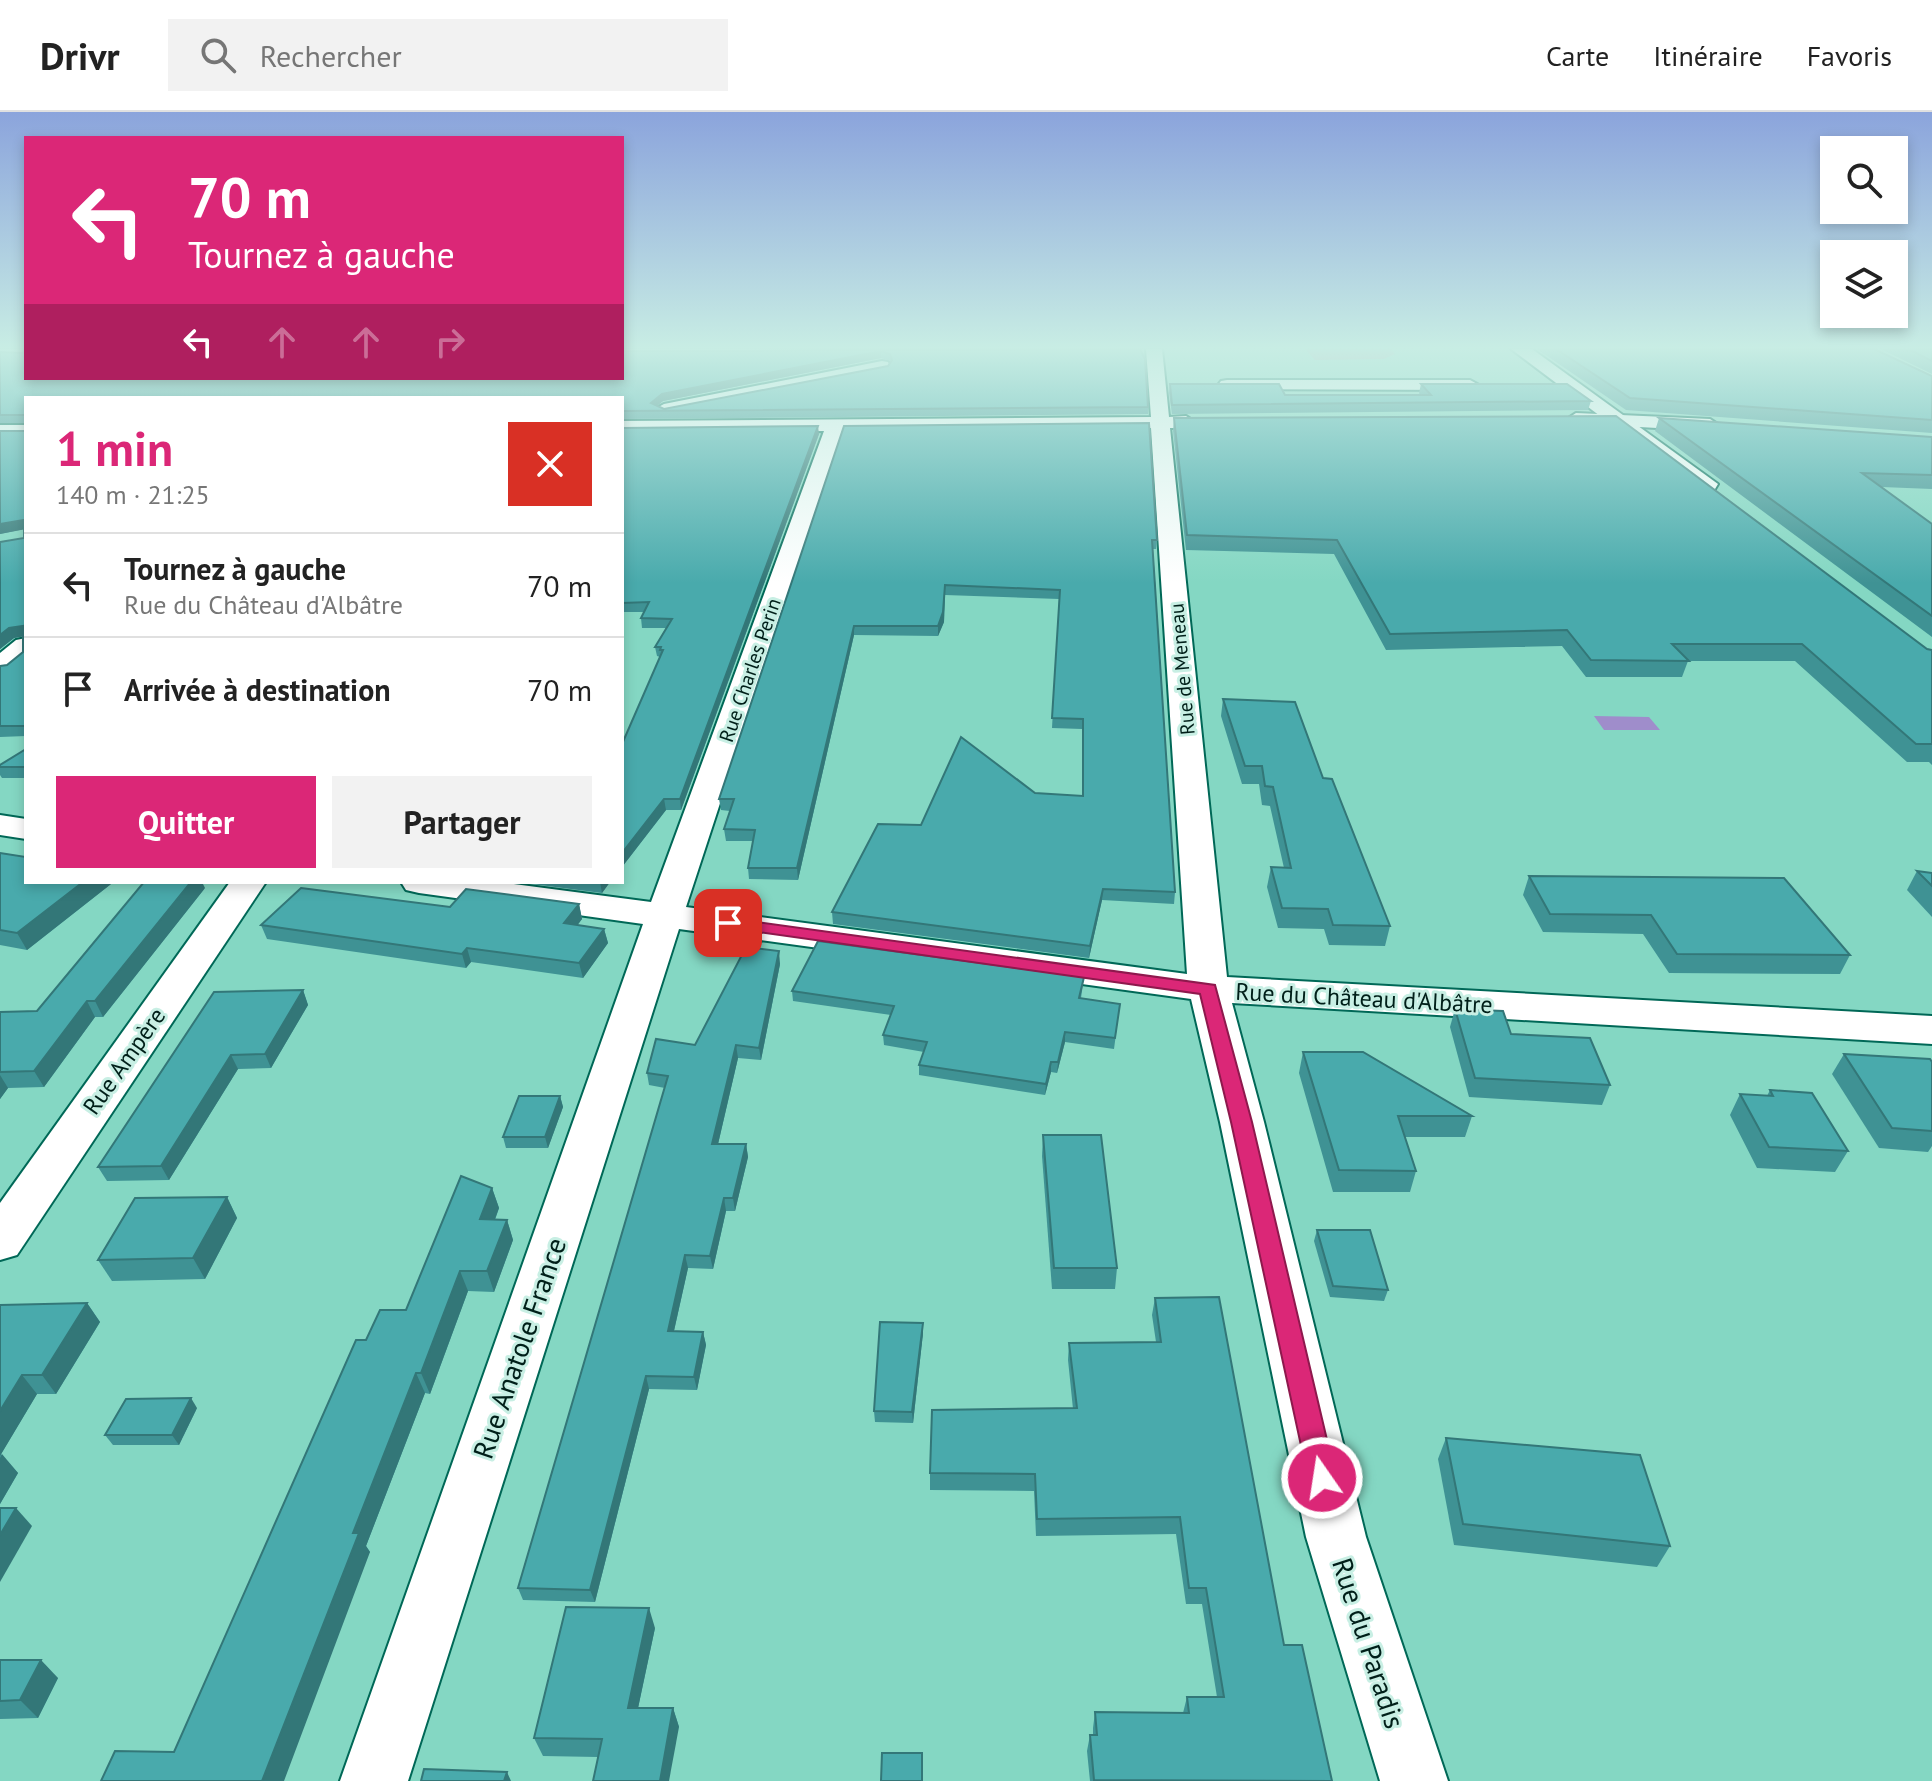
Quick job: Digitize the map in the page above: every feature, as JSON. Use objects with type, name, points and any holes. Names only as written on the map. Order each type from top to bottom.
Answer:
[{"type":"main road","points":[[1630,427],[1722,496]]},
{"type":"street","name":"Rue Charles Perin","points":[[666,915],[834,427]]},
{"type":"street","name":"Rue de Meneau","points":[[1162,427],[1208,989]]},
{"type":"street","points":[[0,431],[24,431]]},
{"type":"street","points":[[0,667],[24,648]]},
{"type":"street","points":[[0,825],[24,829]]},
{"type":"street","name":"Rue Ampère","points":[[0,1241],[247,884]]},
{"type":"street","name":"Rue du Château d'Albâtre","points":[[434,884],[1208,989],[1932,1030]]},
{"type":"street","name":"Rue Anatole France","points":[[374,1781],[666,915]]},
{"type":"street","name":"Rue du Paradis","points":[[1208,989],[1336,1537],[1414,1781]]},
{"type":"shaded area","points":[[1594,716],[1649,717],[1660,730],[1604,730]]},
{"type":"building","points":[[818,427],[680,799],[664,799],[624,850],[624,739],[663,650],[655,647],[672,619],[641,618],[649,602],[624,603],[624,428]]},
{"type":"building","points":[[844,427],[1149,427],[1157,540],[1152,540],[1175,892],[1103,889],[1090,946],[832,912],[878,824],[921,825],[961,737],[1035,793],[1083,796],[1083,719],[1052,718],[1060,590],[945,585],[943,612],[938,626],[854,626],[797,868],[748,868],[755,830],[724,829],[734,799],[719,799]]},
{"type":"building","points":[[1175,427],[1631,427],[1932,650],[1932,744],[1916,744],[1802,644],[1672,644],[1689,661],[1591,660],[1567,630],[1390,634],[1337,540],[1187,535]]},
{"type":"building","points":[[1671,427],[1787,427],[1932,437],[1932,475],[1862,473],[1932,524],[1932,616]]},
{"type":"building","points":[[0,431],[24,431],[24,520],[0,524]]},
{"type":"building","points":[[24,538],[24,726],[0,726],[0,666],[7,665],[23,652],[23,626],[9,628],[0,635],[0,542]]},
{"type":"building","points":[[1223,699],[1295,702],[1323,778],[1332,779],[1390,926],[1333,925],[1328,909],[1282,908],[1271,867],[1291,868],[1273,787],[1265,786],[1262,766],[1245,766]]},
{"type":"building","points":[[24,750],[24,767],[0,765]]},
{"type":"building","points":[[0,853],[24,857],[24,884],[80,884],[17,933],[0,930]]},
{"type":"building","points":[[1917,871],[1932,873],[1932,886]]},
{"type":"building","points":[[1529,876],[1784,878],[1850,955],[1677,954],[1651,915],[1550,914]]},
{"type":"building","points":[[142,884],[189,884],[95,1001],[87,1001],[34,1071],[0,1072],[0,1012],[37,1011]]},
{"type":"building","points":[[301,888],[450,907],[466,889],[579,904],[564,923],[604,929],[579,963],[467,948],[462,954],[261,925]]},
{"type":"building","points":[[818,941],[1084,977],[1079,998],[1120,1004],[1115,1038],[1065,1032],[1058,1062],[1051,1062],[1046,1084],[919,1065],[927,1042],[883,1035],[894,1006],[792,991]]},
{"type":"building","points":[[746,947],[779,951],[759,1048],[736,1045],[712,1144],[746,1144],[733,1198],[724,1198],[710,1256],[685,1255],[668,1331],[703,1332],[694,1377],[646,1376],[590,1590],[518,1588],[668,1076],[647,1073],[656,1039],[695,1045]]},
{"type":"building","points":[[303,990],[265,1054],[231,1055],[161,1166],[98,1167],[214,992]]},
{"type":"building","points":[[1455,1009],[1503,1011],[1511,1034],[1590,1038],[1610,1085],[1475,1078]]},
{"type":"building","points":[[1303,1052],[1363,1052],[1472,1116],[1398,1116],[1416,1171],[1339,1170]]},
{"type":"building","points":[[1844,1054],[1930,1059],[1932,1131],[1892,1128]]},
{"type":"building","points":[[1770,1090],[1812,1093],[1848,1151],[1769,1147],[1740,1094],[1773,1096]]},
{"type":"building","points":[[519,1096],[560,1096],[545,1137],[503,1137]]},
{"type":"building","points":[[1043,1135],[1101,1135],[1117,1268],[1054,1268]]},
{"type":"building","points":[[461,1176],[492,1188],[480,1219],[507,1220],[487,1271],[460,1271],[421,1373],[416,1373],[353,1533],[359,1533],[262,1781],[101,1781],[115,1751],[174,1752],[356,1340],[366,1340],[380,1310],[406,1310]]},
{"type":"building","points":[[227,1197],[193,1258],[98,1260],[135,1198]]},
{"type":"building","points":[[1317,1230],[1370,1230],[1388,1290],[1333,1286]]},
{"type":"building","points":[[1219,1297],[1284,1645],[1302,1645],[1332,1781],[1094,1780],[1090,1735],[1097,1735],[1095,1712],[1189,1713],[1187,1697],[1224,1697],[1206,1588],[1189,1588],[1180,1517],[1037,1519],[1035,1474],[930,1473],[932,1410],[1077,1408],[1069,1343],[1161,1342],[1155,1298]]},
{"type":"building","points":[[87,1303],[42,1375],[22,1375],[0,1411],[0,1305]]},
{"type":"building","points":[[880,1322],[923,1323],[912,1412],[874,1411]]},
{"type":"building","points":[[191,1398],[172,1435],[105,1435],[126,1399]]},
{"type":"building","points":[[1446,1438],[1640,1455],[1670,1546],[1463,1524]]},
{"type":"building","points":[[0,1508],[16,1508],[0,1535]]},
{"type":"building","points":[[566,1607],[649,1608],[628,1708],[673,1708],[660,1781],[593,1781],[602,1739],[534,1738]]},
{"type":"building","points":[[0,1660],[41,1660],[20,1700],[0,1701]]},
{"type":"building","points":[[882,1753],[922,1753],[922,1781],[881,1781]]},
{"type":"building","points":[[424,1769],[507,1772],[504,1781],[421,1781]]},
{"type":"route","points":[[728,923],[1208,989],[1242,1122],[1322,1478]]}]
